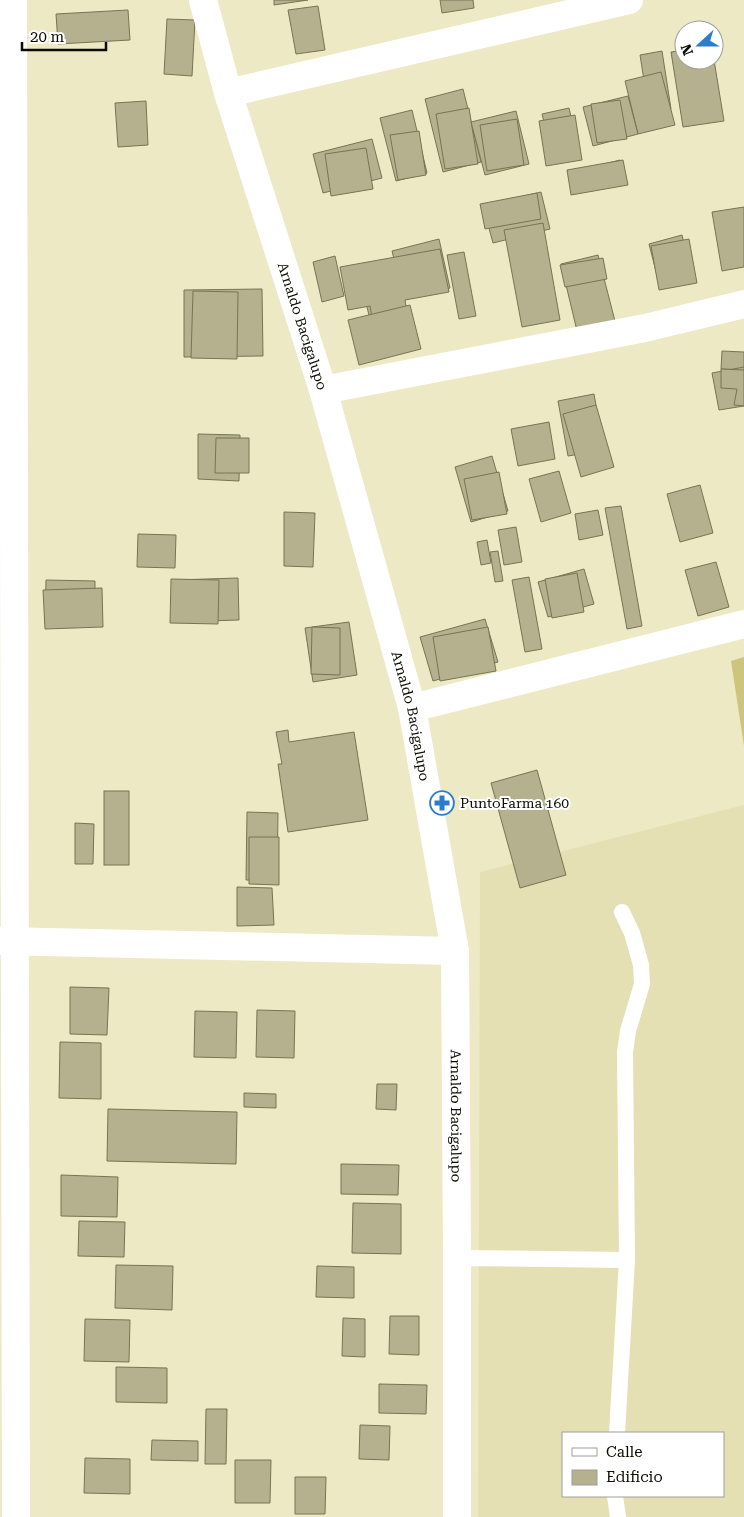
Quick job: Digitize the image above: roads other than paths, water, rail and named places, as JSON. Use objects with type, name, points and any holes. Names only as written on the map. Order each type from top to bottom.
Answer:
[{"type":"street","points":[[13,0],[7,941],[16,1517]]},
{"type":"street","name":"Arnaldo Bacigalupo","points":[[204,0],[228,94],[324,390],[412,708],[455,951],[458,1258],[457,1517]]},
{"type":"street","points":[[228,94],[629,0]]},
{"type":"street","points":[[324,390],[645,328],[744,304]]},
{"type":"street","points":[[412,708],[744,624]]},
{"type":"street","points":[[7,941],[455,951]]},
{"type":"lane","points":[[617,1432],[627,1260],[625,1052],[628,1031],[642,984],[642,965],[632,933],[622,912]]},
{"type":"lane","points":[[458,1258],[627,1260]]},
{"type":"lane","points":[[615,1497],[618,1517]]},
{"type":"place","name":"PuntoFarma 160","points":[[442,803]]}]
